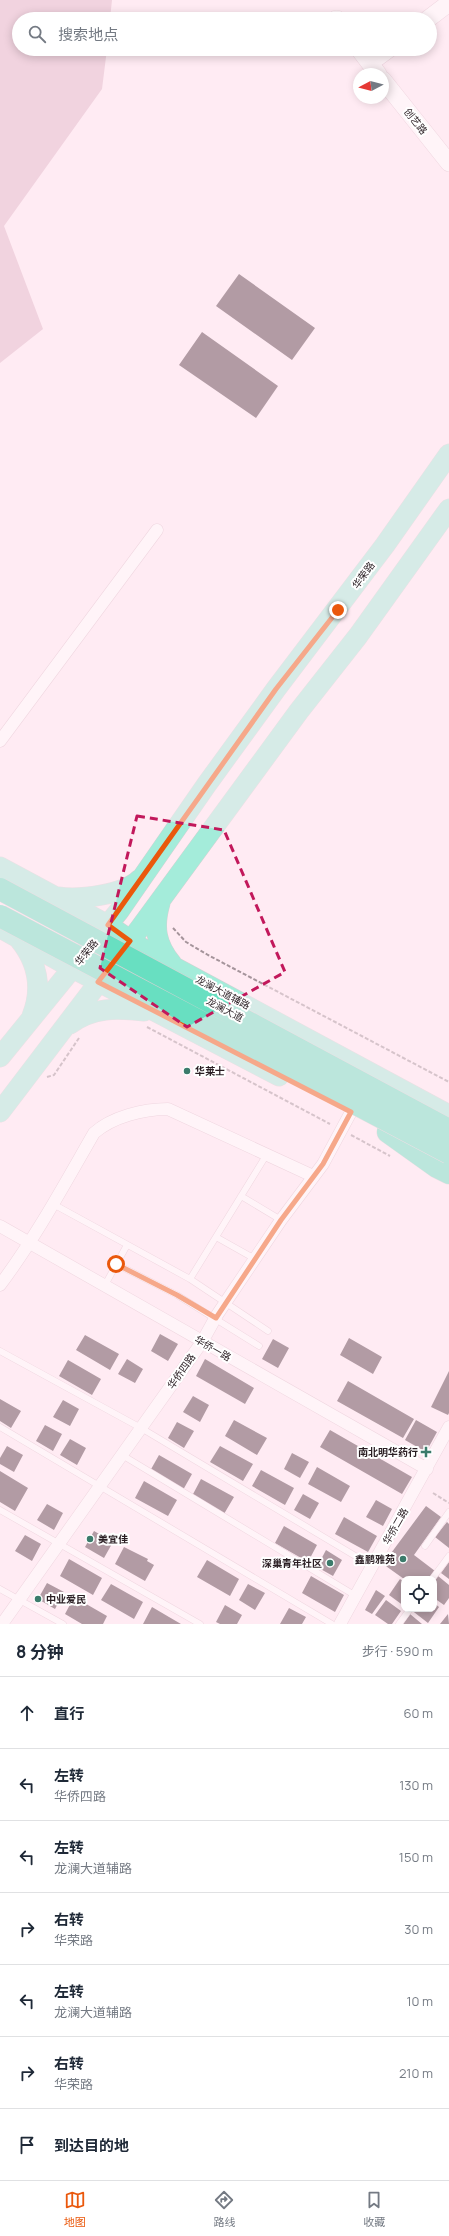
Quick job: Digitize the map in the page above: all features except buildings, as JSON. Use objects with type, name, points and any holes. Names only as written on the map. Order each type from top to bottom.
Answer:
[{"type":"highway","name":"龙澜大道","points":[[0,889],[449,1130]]},
{"type":"highway","points":[[0,924],[449,1152]]},
{"type":"highway","points":[[388,1132],[449,1173]]},
{"type":"main road","name":"华荣路","points":[[0,1057],[108,925],[216,772],[385,545],[449,454]]},
{"type":"main road","points":[[0,1112],[130,941],[299,711],[358,636],[449,509]]},
{"type":"main road","name":"龙澜大道辅路","points":[[0,867],[29,884],[108,925],[130,941],[173,966],[449,1115]]},
{"type":"main road","points":[[54,896],[82,898],[117,891],[130,886],[144,875]]},
{"type":"main road","points":[[0,924],[21,929],[30,924],[36,916],[39,907],[38,897],[29,884]]},
{"type":"main road","points":[[149,1015],[144,1000],[144,989],[148,980],[153,973],[163,967],[173,966],[159,946],[156,935],[157,913],[161,898]]},
{"type":"main road","points":[[0,924],[18,938],[98,982],[149,1015],[351,1112],[388,1132],[449,1152]]},
{"type":"main road","points":[[18,938],[33,960],[37,974],[37,1000],[31,1020]]},
{"type":"main road","points":[[63,1028],[84,1016],[107,1009],[120,1008],[149,1015]]},
{"type":"street","points":[[437,12],[449,3]]},
{"type":"street","points":[[364,56],[373,68]]},
{"type":"street","points":[[375,68],[384,56]]},
{"type":"street","name":"创艺路","points":[[389,88],[449,163]]},
{"type":"street","points":[[0,740],[157,530]]},
{"type":"street","points":[[0,1285],[54,1204],[94,1133],[114,1120],[157,1109],[168,1109],[313,1176]]},
{"type":"street","name":"华侨四路","points":[[2,1624],[202,1342],[226,1302],[281,1220],[323,1164],[351,1112]]},
{"type":"street","name":"华侨一路","points":[[0,1226],[427,1469]]},
{"type":"street","name":"华侨二路","points":[[340,1624],[449,1427]]},
{"type":"lane","points":[[190,1279],[266,1154]]},
{"type":"lane","points":[[241,1196],[281,1220]]},
{"type":"lane","points":[[54,1204],[190,1279],[268,1330]]},
{"type":"lane","points":[[216,1237],[255,1259]]},
{"type":"lane","points":[[105,1285],[128,1245]]},
{"type":"lane","points":[[116,1264],[166,1289],[216,1318],[259,1346]]},
{"type":"lane","points":[[0,1351],[141,1428],[372,1566]]},
{"type":"lane","points":[[0,1426],[332,1624]]},
{"type":"lane","points":[[122,1455],[356,1596]]},
{"type":"lane","points":[[0,1510],[200,1624]]},
{"type":"lane","points":[[425,1546],[449,1512]]},
{"type":"lane","points":[[434,1576],[449,1556]]},
{"type":"lane","points":[[0,1589],[64,1624]]},
{"type":"lane","points":[[399,1624],[408,1612]]},
{"type":"path","points":[[171,923],[178,935],[208,955],[449,1082]]},
{"type":"path","points":[[149,1015],[330,1124]]},
{"type":"path","points":[[54,1075],[83,1032]]},
{"type":"path","points":[[432,1493],[449,1503]]},
{"type":"highlighted area","points":[[137,816],[224,830],[285,972],[187,1027],[100,968]]},
{"type":"shaded area","points":[[0,0],[112,0],[111,12],[12,12],[12,56],[106,56],[102,89],[4,226],[43,329],[0,363]]},
{"type":"place","name":"华莱士","points":[[187,1071]]},
{"type":"place","name":"南北明华药行","points":[[426,1452]]},
{"type":"place","name":"美宜佳","points":[[90,1539]]},
{"type":"place","name":"鑫鹏雅苑","points":[[403,1559]]},
{"type":"place","name":"深巢青年社区","points":[[330,1563]]},
{"type":"place","name":"中业爱民","points":[[38,1599]]},
{"type":"route","points":[[116,1264],[155,1283],[216,1318],[281,1220],[304,1187],[323,1164],[351,1112],[98,982],[130,941],[108,925],[276,689],[338,610]]}]
